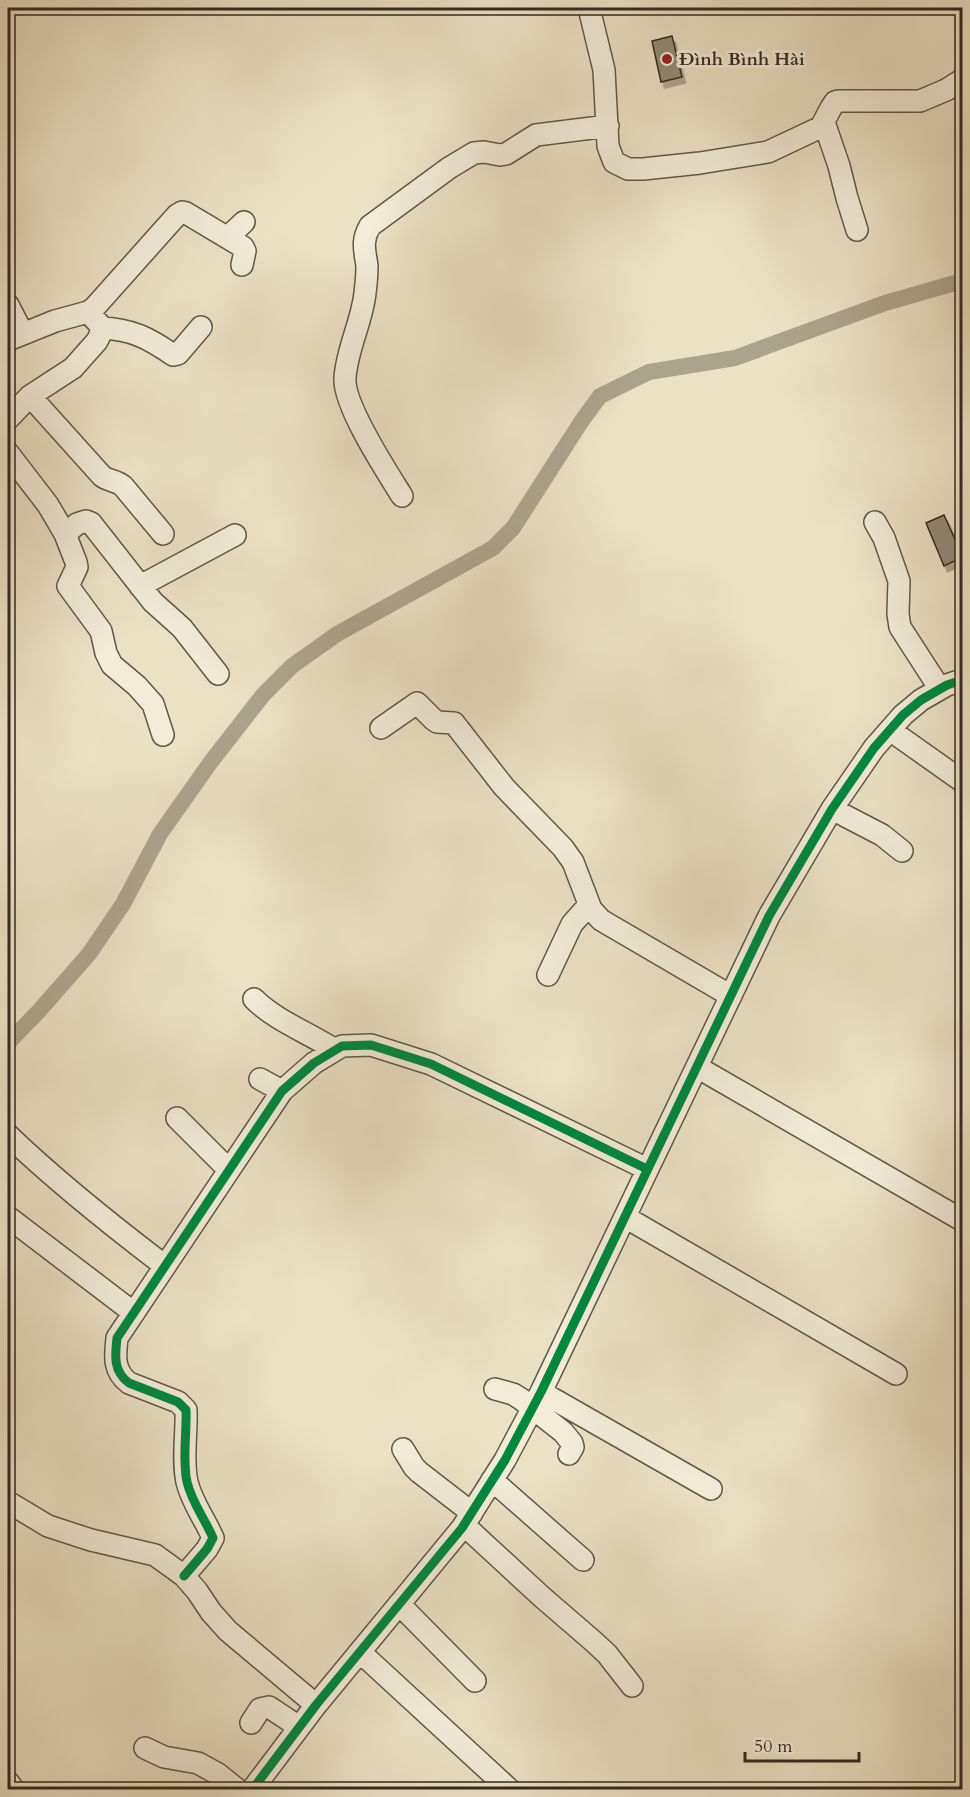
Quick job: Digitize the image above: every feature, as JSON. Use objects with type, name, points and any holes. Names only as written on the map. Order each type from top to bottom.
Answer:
[{"type":"street","points":[[589,8],[604,70],[608,146],[614,162],[628,168],[643,169],[699,163],[768,152],[816,129],[824,122],[835,102],[920,101],[963,80]]},
{"type":"street","points":[[824,122],[857,230]]},
{"type":"street","points":[[402,496],[378,459],[363,429],[348,398],[344,380],[364,296],[367,267],[364,235],[370,226],[449,168],[474,153],[506,154],[536,135],[608,126]]},
{"type":"street","points":[[94,320],[110,291],[182,212],[239,244],[245,251],[242,265]]},
{"type":"street","points":[[228,237],[244,222]]},
{"type":"street","points":[[8,305],[15,337],[56,321],[94,320],[153,341],[173,355],[178,354],[201,327]]},
{"type":"street","points":[[8,419],[30,396],[65,374],[79,362],[101,333],[94,320]]},
{"type":"street","points":[[30,396],[102,476],[107,480],[116,480],[123,486],[163,534]]},
{"type":"street","points":[[8,453],[48,505],[65,534],[77,567],[68,586],[101,631],[112,665],[141,690],[153,704],[163,735]]},
{"type":"street","points":[[65,534],[77,524],[88,521],[153,603],[182,628],[218,674]]},
{"type":"street","points":[[875,522],[884,538],[899,581],[900,627],[940,689]]},
{"type":"street","points":[[140,585],[235,535]]},
{"type":"street","points":[[252,1790],[316,1705],[468,1519],[492,1480],[536,1401],[769,916],[832,809],[874,748],[903,715],[921,700],[963,680]]},
{"type":"street","points":[[381,728],[417,703],[437,722],[454,723],[504,787],[563,848],[573,862],[589,905],[601,920],[731,996]]},
{"type":"street","points":[[890,730],[963,781]]},
{"type":"street","points":[[832,809],[882,835],[902,851]]},
{"type":"street","points":[[548,975],[572,924],[589,905]]},
{"type":"street","points":[[254,999],[274,1015],[335,1050]]},
{"type":"street","points":[[184,1576],[207,1549],[213,1538],[197,1510],[187,1481],[185,1470],[186,1410],[178,1402],[123,1379],[116,1365],[117,1338],[282,1091],[314,1062],[342,1046],[371,1045],[431,1064],[647,1169]]},
{"type":"street","points":[[697,1067],[963,1220]]},
{"type":"street","points":[[260,1079],[282,1091]]},
{"type":"street","points":[[177,1118],[229,1170]]},
{"type":"street","points":[[8,1135],[34,1160],[115,1228],[165,1266]]},
{"type":"street","points":[[8,1217],[134,1313]]},
{"type":"street","points":[[625,1217],[896,1374]]},
{"type":"street","points":[[495,1389],[536,1401],[711,1489]]},
{"type":"street","points":[[536,1401],[569,1438],[573,1447],[569,1454]]},
{"type":"street","points":[[403,1449],[414,1467],[468,1519],[542,1597],[607,1654],[632,1686]]},
{"type":"street","points":[[492,1480],[583,1560]]},
{"type":"street","points":[[8,1502],[48,1526],[91,1540],[155,1555],[184,1576],[220,1623],[316,1705]]},
{"type":"street","points":[[399,1604],[476,1681]]},
{"type":"street","points":[[360,1652],[510,1790]]},
{"type":"street","points":[[251,1723],[260,1709],[269,1707],[299,1727]]},
{"type":"street","points":[[144,1748],[165,1757],[198,1763],[218,1774],[238,1790]]},
{"type":"street","points":[[8,1782],[14,1790]]},
{"type":"building","name":"Đình Bình Hài","points":[[672,36],[682,77],[661,82],[652,41]]},
{"type":"building","points":[[944,515],[963,557],[944,566],[926,523]]},
{"type":"waterway","points":[[8,1043],[89,954],[123,904],[160,834],[210,763],[263,695],[292,666],[337,634],[493,548],[513,528],[600,396],[649,372],[735,358],[885,303],[962,281]]},
{"type":"cycle path","points":[[252,1790],[316,1705],[462,1528],[505,1460],[541,1392],[769,916],[832,809],[874,748],[903,715],[921,700],[947,685],[962,680]]},
{"type":"cycle path","points":[[184,1576],[207,1549],[213,1538],[187,1482],[186,1410],[178,1402],[129,1383],[124,1378],[116,1363],[117,1338],[282,1091],[314,1063],[342,1046],[371,1045],[431,1064],[647,1169]]},
{"type":"place","name":"Đình Bình Hài","points":[[667,59]]}]
